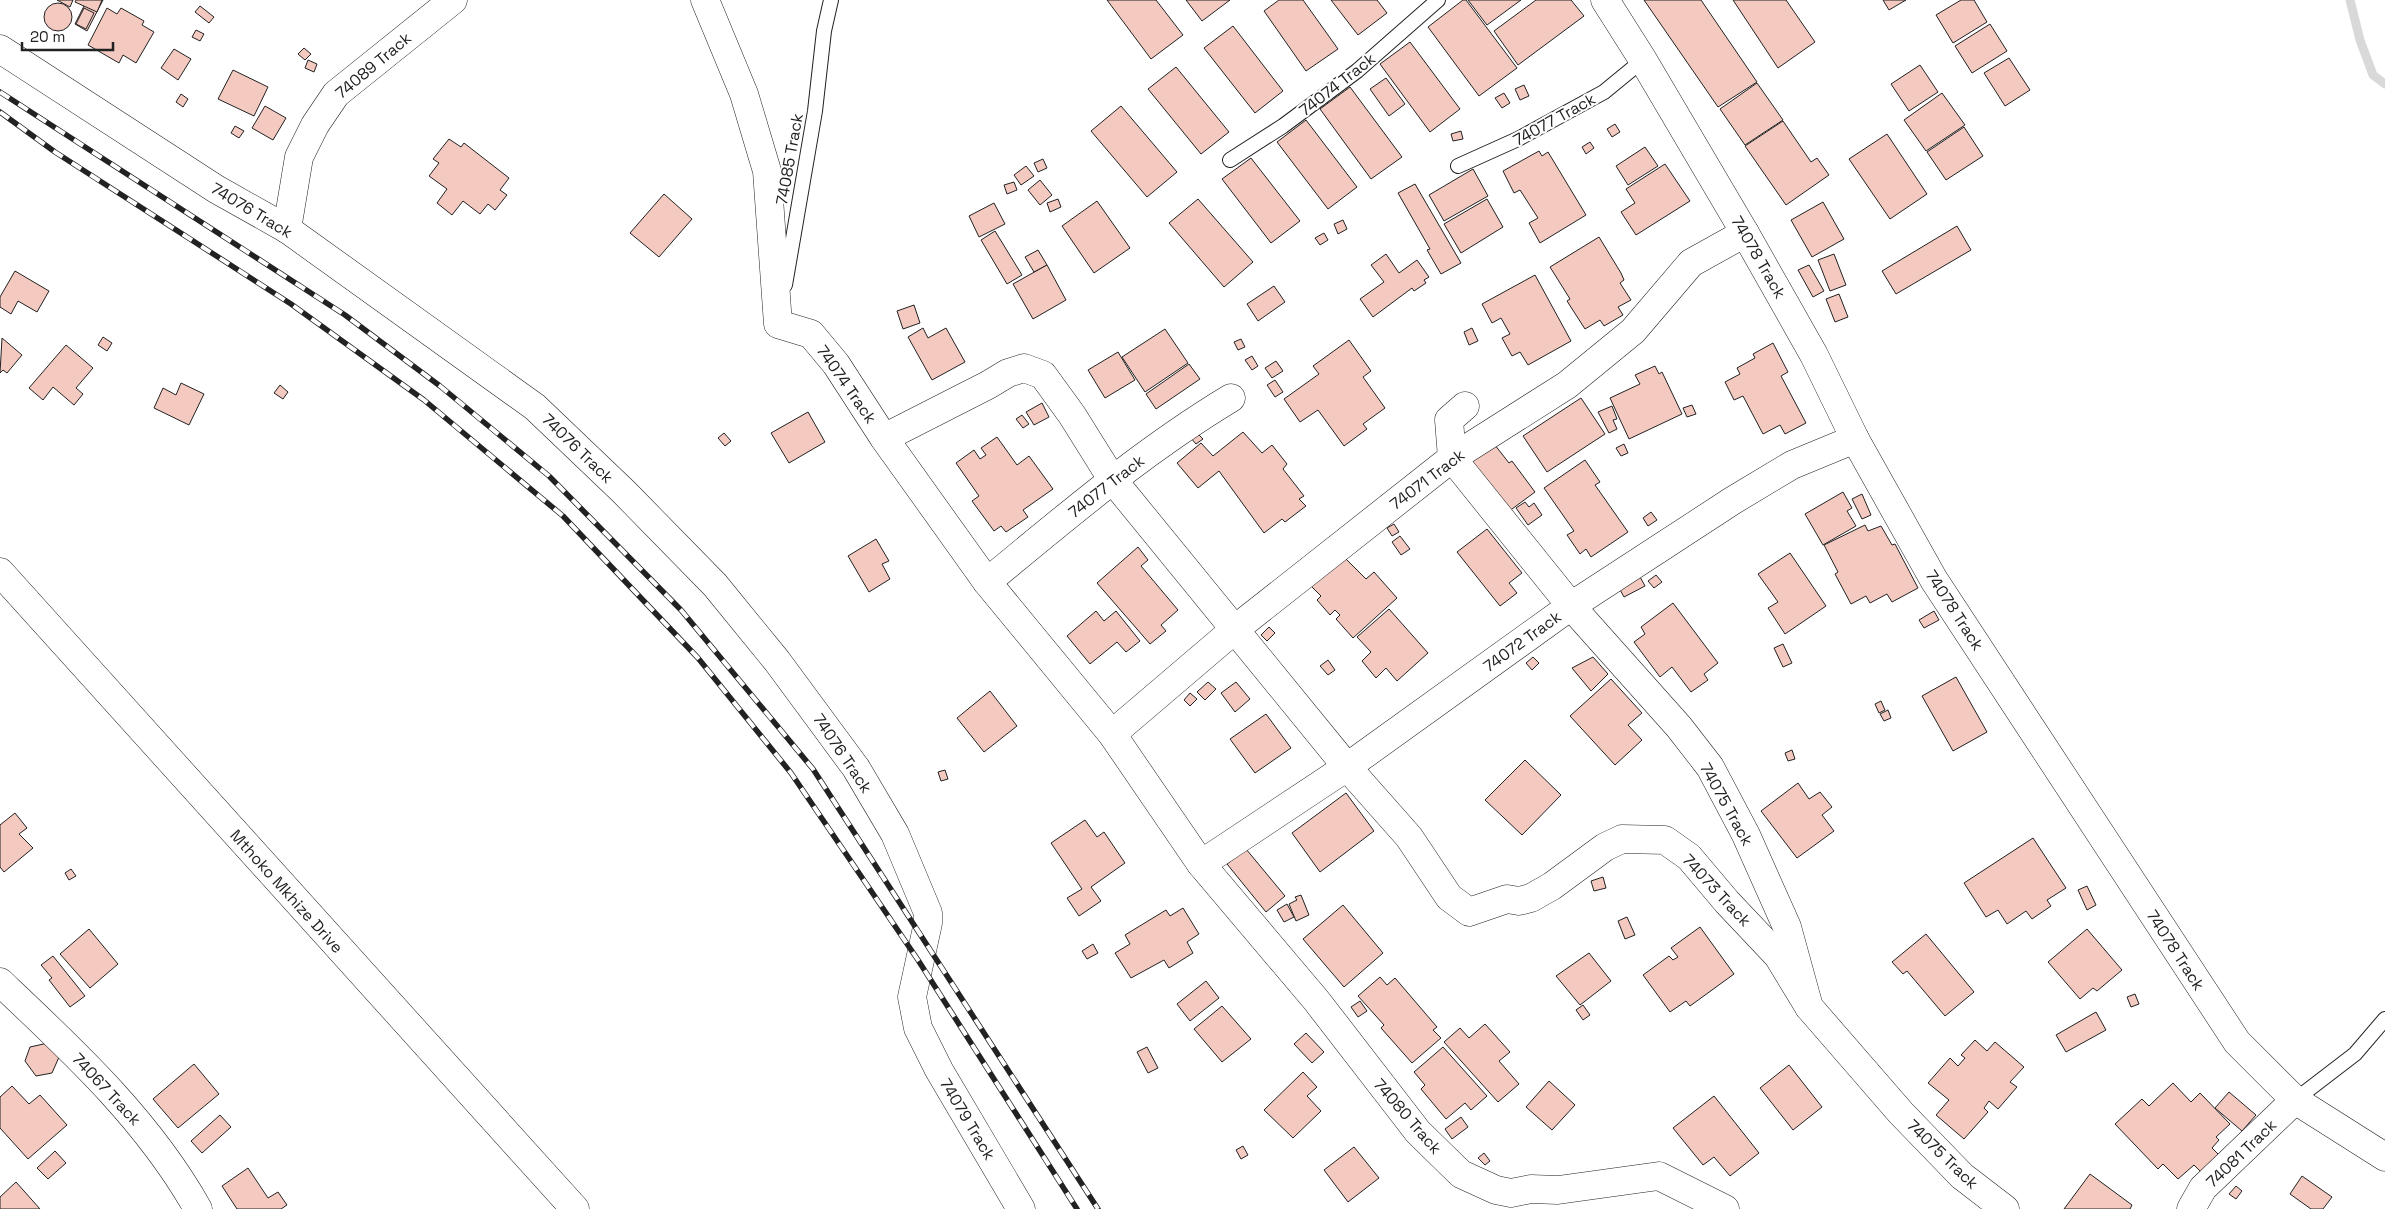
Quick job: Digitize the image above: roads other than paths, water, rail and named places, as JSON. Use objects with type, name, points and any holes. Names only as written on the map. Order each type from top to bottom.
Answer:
[{"type":"street","name":"74089 Track","points":[[287,230],[299,156],[315,125],[336,94],[453,0]]},
{"type":"street","points":[[705,0],[744,94],[767,171],[778,324]]},
{"type":"street","name":"74078 Track","points":[[1605,0],[1643,60],[1745,232],[1814,354],[1855,439],[1934,580],[2238,1042],[2295,1100],[2385,1157]]},
{"type":"street","name":"74076 Track","points":[[0,49],[216,189],[287,230],[535,407],[624,492],[716,585],[777,661],[856,768],[895,834],[928,913],[928,923],[912,997],[918,1028]]},
{"type":"street","name":"74071 Track","points":[[1112,734],[1234,630],[1452,458],[1568,385],[1633,331],[1691,263],[1745,232]]},
{"type":"street","name":"74074 Track","points":[[778,324],[811,334],[847,380],[884,438],[987,582]]},
{"type":"street","points":[[884,438],[1008,373],[1024,368],[1043,375],[1072,415],[1112,479],[1347,767]]},
{"type":"street","name":"74077 Track","points":[[987,582],[1112,479],[1191,422],[1231,398]]},
{"type":"street","points":[[1452,458],[1449,420],[1465,406]]},
{"type":"street","name":"74072 Track","points":[[1201,864],[1347,767],[1571,606],[1732,501],[1792,466],[1855,439]]},
{"type":"street","name":"74075 Track","points":[[1452,458],[1571,606],[1679,727],[1710,767],[1746,835],[1787,927],[1809,1007],[1901,1113],[1962,1176],[2004,1209]]},
{"type":"street","name":"Mthoko Mkhize Drive","points":[[0,572],[575,1209]]},
{"type":"street","name":"74080 Track","points":[[987,582],[1112,734],[1201,864],[1316,1000],[1418,1132],[1461,1174],[1496,1190],[1511,1193],[1531,1189],[1558,1190],[1659,1176],[1725,1209]]},
{"type":"street","name":"74073 Track","points":[[1347,767],[1409,837],[1449,897],[1469,912],[1507,899],[1519,901],[1531,898],[1552,886],[1604,847],[1622,839],[1665,840],[1689,857],[1727,902],[1778,956],[1809,1007]]},
{"type":"street","name":"74067 Track","points":[[0,982],[117,1096],[182,1181],[198,1209]]},
{"type":"street","name":"74079 Track","points":[[918,1028],[939,1070],[1021,1209]]},
{"type":"street","name":"74081 Track","points":[[2191,1209],[2203,1188],[2295,1100]]},
{"type":"lane","name":"74085 Track","points":[[778,324],[807,160],[824,31],[831,0]]},
{"type":"lane","name":"74074 Track","points":[[1230,160],[1282,126],[1357,71],[1438,0]]},
{"type":"lane","name":"74077 Track","points":[[1458,166],[1518,139],[1604,92],[1643,60]]},
{"type":"lane","points":[[2295,1100],[2355,1054],[2385,1019]]},
{"type":"waterway","points":[[2350,0],[2360,40],[2373,75],[2385,84]]},
{"type":"railway","points":[[0,92],[345,315],[440,386],[549,476],[681,610],[813,769],[1098,1209]]},
{"type":"railway","points":[[0,112],[55,152],[291,304],[424,400],[563,516],[698,658],[791,773],[918,960],[1077,1209]]}]
